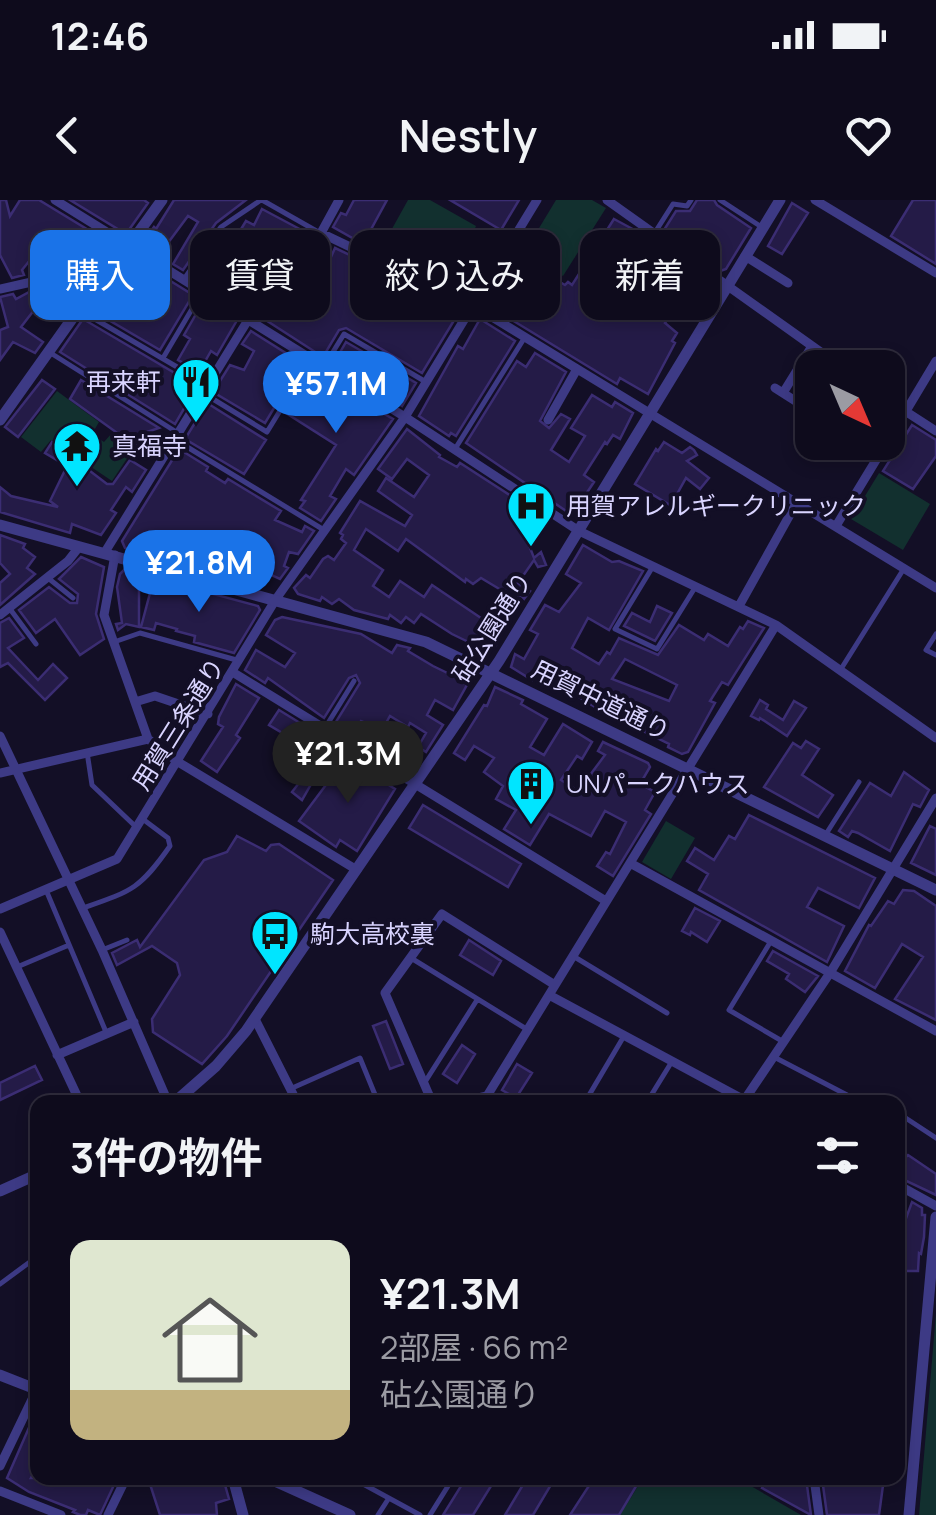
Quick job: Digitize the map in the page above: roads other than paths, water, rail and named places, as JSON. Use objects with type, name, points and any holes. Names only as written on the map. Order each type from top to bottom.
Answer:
[{"type":"street","points":[[54,200],[102,230]]},
{"type":"street","points":[[140,230],[162,200]]},
{"type":"street","points":[[322,230],[339,200]]},
{"type":"street","name":"用賀三条通り","points":[[518,230],[537,200]]},
{"type":"street","points":[[607,200],[648,230]]},
{"type":"street","name":"砧公園通り","points":[[181,1095],[216,1066],[255,1019],[491,673],[780,200]]},
{"type":"street","points":[[814,200],[936,273]]},
{"type":"street","points":[[745,256],[788,283]]},
{"type":"street","points":[[170,273],[190,285]]},
{"type":"street","points":[[720,280],[818,350]]},
{"type":"street","points":[[0,289],[30,282]]},
{"type":"street","points":[[0,420],[71,320]]},
{"type":"street","points":[[357,870],[178,762],[148,739],[104,615],[110,554],[176,436],[248,320],[578,530],[776,624],[936,738]]},
{"type":"street","name":"用賀三条通り","points":[[0,910],[118,859],[276,599],[406,417],[465,320]]},
{"type":"street","points":[[497,320],[936,588]]},
{"type":"street","points":[[809,350],[812,346]]},
{"type":"street","points":[[936,362],[905,412],[936,431]]},
{"type":"street","points":[[548,420],[577,369]]},
{"type":"street","points":[[795,369],[779,391],[795,401]]},
{"type":"street","points":[[836,526],[876,460]]},
{"type":"street","points":[[738,606],[798,502]]},
{"type":"street","name":"用賀中道通り","points":[[0,526],[426,642],[936,890]]},
{"type":"street","points":[[0,615],[68,561],[79,547]]},
{"type":"street","points":[[488,1095],[776,624]]},
{"type":"street","points":[[234,672],[606,901]]},
{"type":"street","points":[[135,702],[155,696],[208,714]]},
{"type":"street","points":[[0,736],[169,1095]]},
{"type":"street","points":[[0,772],[148,739]]},
{"type":"street","points":[[749,1095],[830,973],[936,798]]},
{"type":"street","points":[[630,863],[936,1031]]},
{"type":"street","points":[[429,1095],[385,993],[442,914],[556,984]]},
{"type":"street","points":[[0,932],[77,1095]]},
{"type":"street","points":[[549,995],[732,1095]]},
{"type":"street","points":[[255,1019],[293,1095]]},
{"type":"street","points":[[57,1055],[134,1022]]},
{"type":"street","points":[[0,1192],[30,1178]]},
{"type":"street","points":[[905,1189],[936,1206]]},
{"type":"street","points":[[909,1515],[936,1217]]},
{"type":"street","points":[[0,1375],[30,1386]]},
{"type":"street","points":[[0,1466],[30,1404]]},
{"type":"street","points":[[108,1515],[123,1485]]},
{"type":"street","points":[[235,1485],[243,1515]]},
{"type":"street","points":[[284,1485],[350,1515]]},
{"type":"street","points":[[815,1485],[819,1515]]},
{"type":"street","points":[[0,1490],[62,1515]]},
{"type":"lane","points":[[183,281],[221,226],[261,200],[315,230]]},
{"type":"lane","points":[[656,230],[672,204],[687,206],[691,200]]},
{"type":"lane","points":[[720,200],[762,228]]},
{"type":"lane","points":[[163,358],[190,312]]},
{"type":"lane","points":[[98,320],[163,358],[266,432],[310,360]]},
{"type":"lane","points":[[324,368],[344,334],[426,382]]},
{"type":"lane","points":[[455,450],[525,337]]},
{"type":"lane","points":[[49,352],[324,530]]},
{"type":"lane","points":[[654,566],[615,629],[657,649],[696,586]]},
{"type":"lane","points":[[841,669],[904,568]]},
{"type":"lane","points":[[48,578],[73,598]]},
{"type":"lane","points":[[10,609],[36,644]]},
{"type":"lane","points":[[114,642],[140,633],[241,661]]},
{"type":"lane","points":[[936,634],[926,650],[936,656]]},
{"type":"lane","points":[[325,728],[354,681]]},
{"type":"lane","points":[[81,909],[143,882],[170,846],[168,838],[140,824],[92,785],[87,752]]},
{"type":"lane","points":[[826,835],[859,782]]},
{"type":"lane","points":[[45,889],[107,1034]]},
{"type":"lane","points":[[102,950],[127,940]]},
{"type":"lane","points":[[771,941],[729,1010],[784,1042]]},
{"type":"lane","points":[[15,968],[69,945]]},
{"type":"lane","points":[[573,956],[666,1013]]},
{"type":"lane","points":[[411,958],[528,1030]]},
{"type":"lane","points":[[424,1082],[478,999]]},
{"type":"lane","points":[[588,1095],[624,1036]]},
{"type":"lane","points":[[774,1056],[846,1095]]},
{"type":"lane","points":[[290,1089],[360,1058],[375,1095]]},
{"type":"lane","points":[[651,1095],[672,1063]]},
{"type":"lane","points":[[905,1118],[936,1138]]},
{"type":"lane","points":[[0,1284],[30,1261]]},
{"type":"lane","points":[[363,1485],[420,1515]]},
{"type":"lane","points":[[430,1515],[449,1485]]},
{"type":"lane","points":[[378,1515],[388,1500]]},
{"type":"place","name":"再来軒","points":[[196,424]]},
{"type":"place","name":"真福寺","points":[[77,488]]},
{"type":"place","name":"用賀アレルギークリニック","points":[[531,548]]},
{"type":"place","name":"UNパークハウス","points":[[531,826]]},
{"type":"place","name":"駒大高校裏","points":[[275,976]]}]
